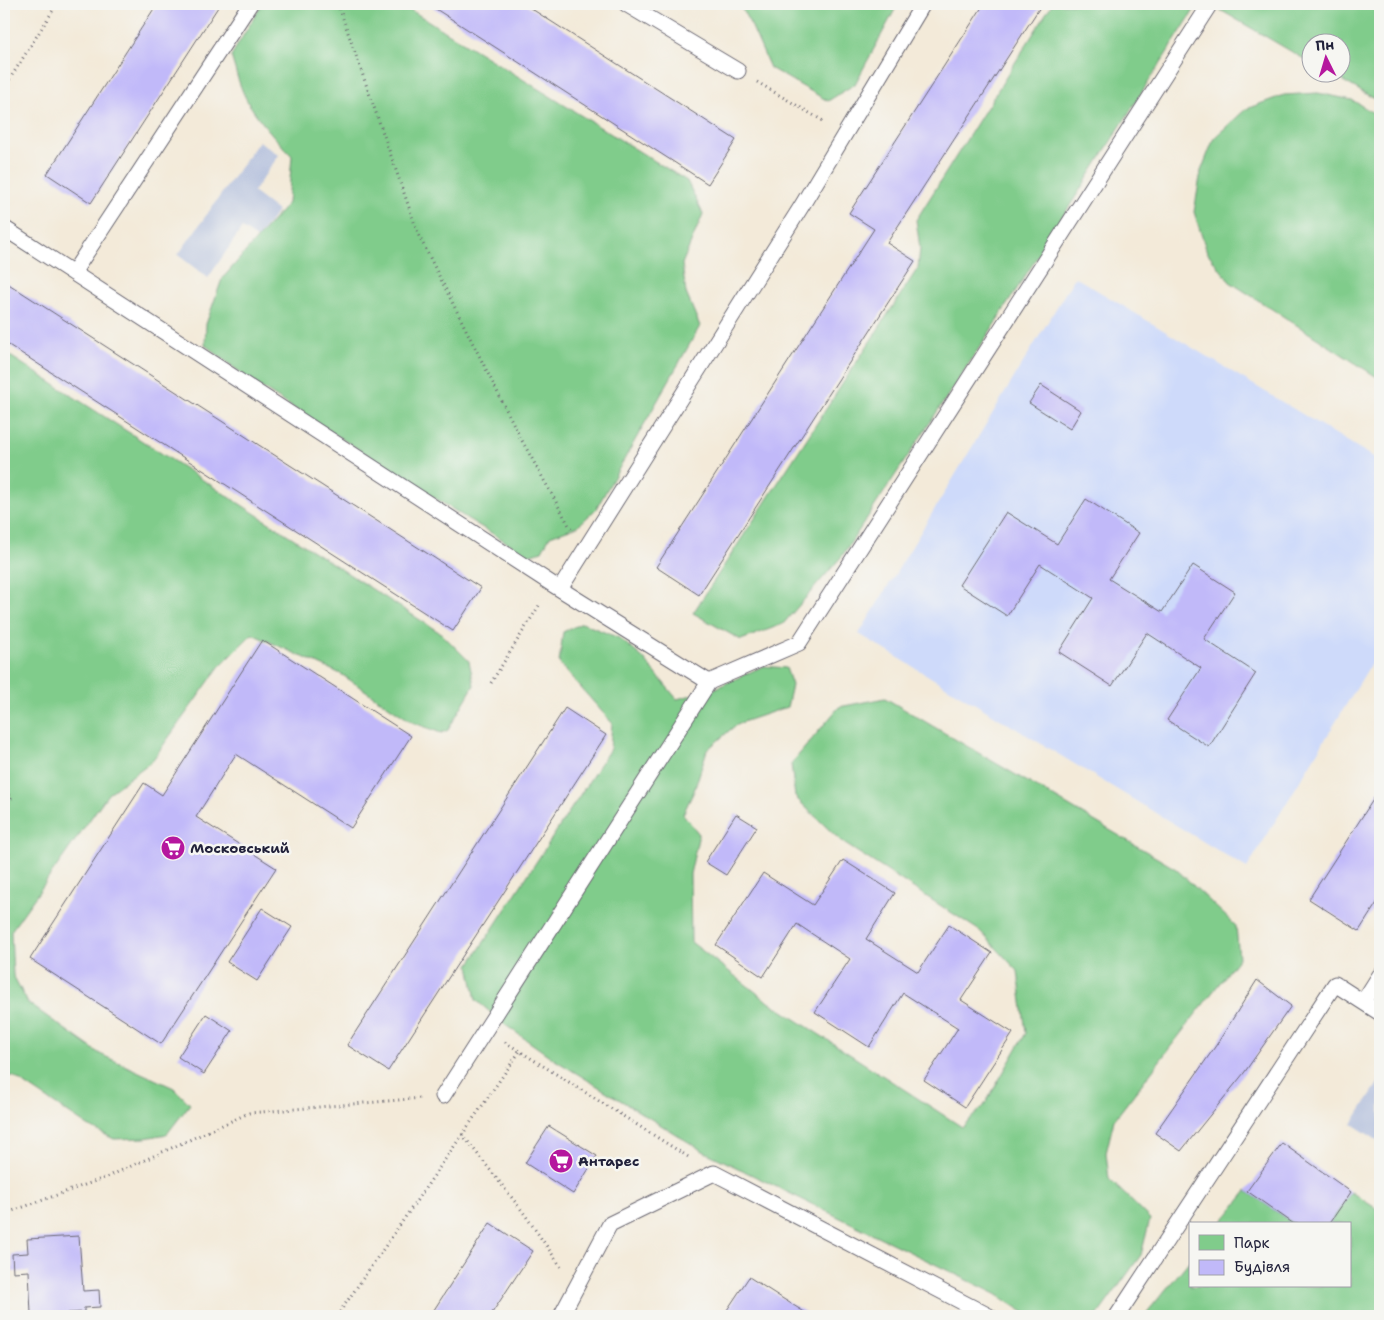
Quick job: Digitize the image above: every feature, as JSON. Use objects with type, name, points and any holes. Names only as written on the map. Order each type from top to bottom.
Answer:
[{"type":"lane","points":[[74,273],[250,4]]},
{"type":"lane","points":[[626,4],[738,71]]},
{"type":"lane","points":[[556,586],[583,551],[801,207],[923,4]]},
{"type":"lane","points":[[443,1096],[709,682],[799,642],[1210,4]]},
{"type":"lane","points":[[4,228],[556,586],[709,682]]},
{"type":"lane","points":[[1363,1002],[1380,975]]},
{"type":"lane","points":[[1117,1316],[1335,984],[1380,1013]]},
{"type":"lane","points":[[560,1316],[610,1224],[714,1174],[989,1316]]},
{"type":"path","points":[[4,88],[57,4]]},
{"type":"path","points":[[338,4],[419,236],[520,438],[583,551]]},
{"type":"path","points":[[738,71],[845,134]]},
{"type":"path","points":[[491,683],[556,586]]},
{"type":"path","points":[[4,793],[12,797],[4,811]]},
{"type":"path","points":[[486,1029],[714,1174]]},
{"type":"path","points":[[337,1316],[520,1051]]},
{"type":"path","points":[[4,1214],[107,1177],[249,1113],[443,1096]]},
{"type":"path","points":[[462,1134],[523,1212],[576,1288]]},
{"type":"shaded area","points":[[259,141],[279,155],[253,192],[278,211],[257,238],[242,228],[208,278],[178,255]]},
{"type":"shaded area","points":[[1075,277],[1380,461],[1380,649],[1247,868],[859,634]]},
{"type":"shaded area","points":[[1380,1080],[1380,1142],[1352,1124]]},
{"type":"green space","points":[[262,4],[401,4],[687,181],[703,214],[682,264],[686,293],[700,326],[596,509],[578,526],[550,536],[542,551],[528,555],[468,519],[251,381],[205,345],[206,324],[222,279],[288,203],[292,156],[249,104],[231,56]]},
{"type":"green space","points":[[739,4],[898,4],[855,84],[828,101],[770,68],[752,27]]},
{"type":"green space","points":[[1052,4],[1198,4],[989,333],[842,556],[783,624],[741,640],[693,613],[918,268],[920,248],[916,220]]},
{"type":"green space","points":[[1210,4],[1380,4],[1380,102],[1345,82],[1352,82],[1352,32],[1302,32],[1302,58]]},
{"type":"green space","points":[[1318,93],[1352,100],[1380,117],[1380,379],[1230,282],[1207,252],[1194,212],[1201,171],[1214,138],[1246,109],[1284,95]]},
{"type":"green space","points":[[4,352],[442,634],[469,661],[474,685],[448,730],[441,733],[412,722],[341,674],[252,634],[219,667],[152,761],[108,794],[11,931],[13,975],[28,1003],[100,1054],[174,1088],[190,1104],[167,1134],[145,1138],[114,1139],[88,1126],[13,1076],[4,1077]]},
{"type":"green space","points":[[582,623],[619,638],[643,658],[677,699],[714,689],[763,666],[786,668],[792,685],[787,707],[737,724],[707,750],[694,791],[683,814],[699,834],[690,874],[691,942],[766,1000],[962,1127],[984,1106],[1026,1033],[1018,971],[980,931],[842,842],[795,797],[791,764],[839,707],[885,698],[1176,869],[1236,926],[1239,958],[1114,1120],[1106,1153],[1109,1179],[1150,1219],[1141,1255],[1097,1316],[1030,1316],[996,1294],[703,1151],[555,1060],[504,1024],[476,1000],[469,965],[610,749],[612,723],[559,663],[563,632]]},
{"type":"green space","points":[[1247,1191],[1291,1222],[1222,1222]]},
{"type":"green space","points":[[1351,1192],[1380,1211],[1380,1316],[1144,1316],[1189,1261],[1189,1288],[1352,1288],[1352,1222],[1330,1222]]},
{"type":"building","points":[[157,4],[220,4],[91,203],[47,174]]},
{"type":"building","points":[[428,4],[524,4],[736,140],[708,184]]},
{"type":"building","points":[[984,4],[1042,4],[887,243],[915,261],[699,595],[656,567],[874,229],[849,213]]},
{"type":"building","points":[[4,281],[481,588],[453,631],[4,342]]},
{"type":"building","points":[[1041,385],[1081,411],[1070,429],[1029,403]]},
{"type":"building","points":[[1086,499],[1139,533],[1109,579],[1162,612],[1193,565],[1235,592],[1204,639],[1256,673],[1209,747],[1167,720],[1201,668],[1147,633],[1112,686],[1059,652],[1093,598],[1040,564],[1007,616],[959,585],[1006,512],[1057,544]]},
{"type":"building","name":"Московський","points":[[262,640],[411,736],[351,828],[236,754],[196,817],[276,868],[161,1044],[30,959],[144,783],[162,795]]},
{"type":"building","points":[[565,708],[606,735],[388,1071],[347,1045]]},
{"type":"building","points":[[1380,789],[1380,898],[1359,931],[1309,899]]},
{"type":"building","points":[[736,814],[757,827],[726,875],[705,862]]},
{"type":"building","points":[[843,860],[895,893],[866,939],[918,972],[949,925],[992,953],[961,1000],[1013,1033],[965,1107],[924,1080],[958,1028],[903,993],[869,1047],[815,1012],[850,959],[797,924],[763,977],[716,945],[763,873],[813,905]]},
{"type":"building","points":[[262,908],[292,927],[257,981],[227,962]]},
{"type":"building","points":[[1257,980],[1291,1006],[1244,1073],[1181,1151],[1155,1133],[1217,1044]]},
{"type":"building","points":[[206,1014],[232,1031],[204,1074],[178,1057]]},
{"type":"building","points":[[549,1126],[597,1156],[573,1194],[525,1163]]},
{"type":"building","points":[[1282,1143],[1351,1192],[1330,1222],[1291,1222],[1247,1191]]},
{"type":"building","points":[[490,1223],[533,1251],[490,1316],[430,1316]]},
{"type":"building","points":[[79,1236],[83,1291],[99,1290],[100,1307],[84,1308],[84,1312],[68,1313],[68,1316],[16,1316],[31,1314],[29,1271],[13,1272],[12,1254],[28,1253],[27,1239]]},
{"type":"building","points":[[749,1277],[785,1300],[811,1316],[723,1316]]},
{"type":"place","name":"Московський","points":[[173,848]]},
{"type":"place","name":"Антарес","points":[[561,1161]]}]
